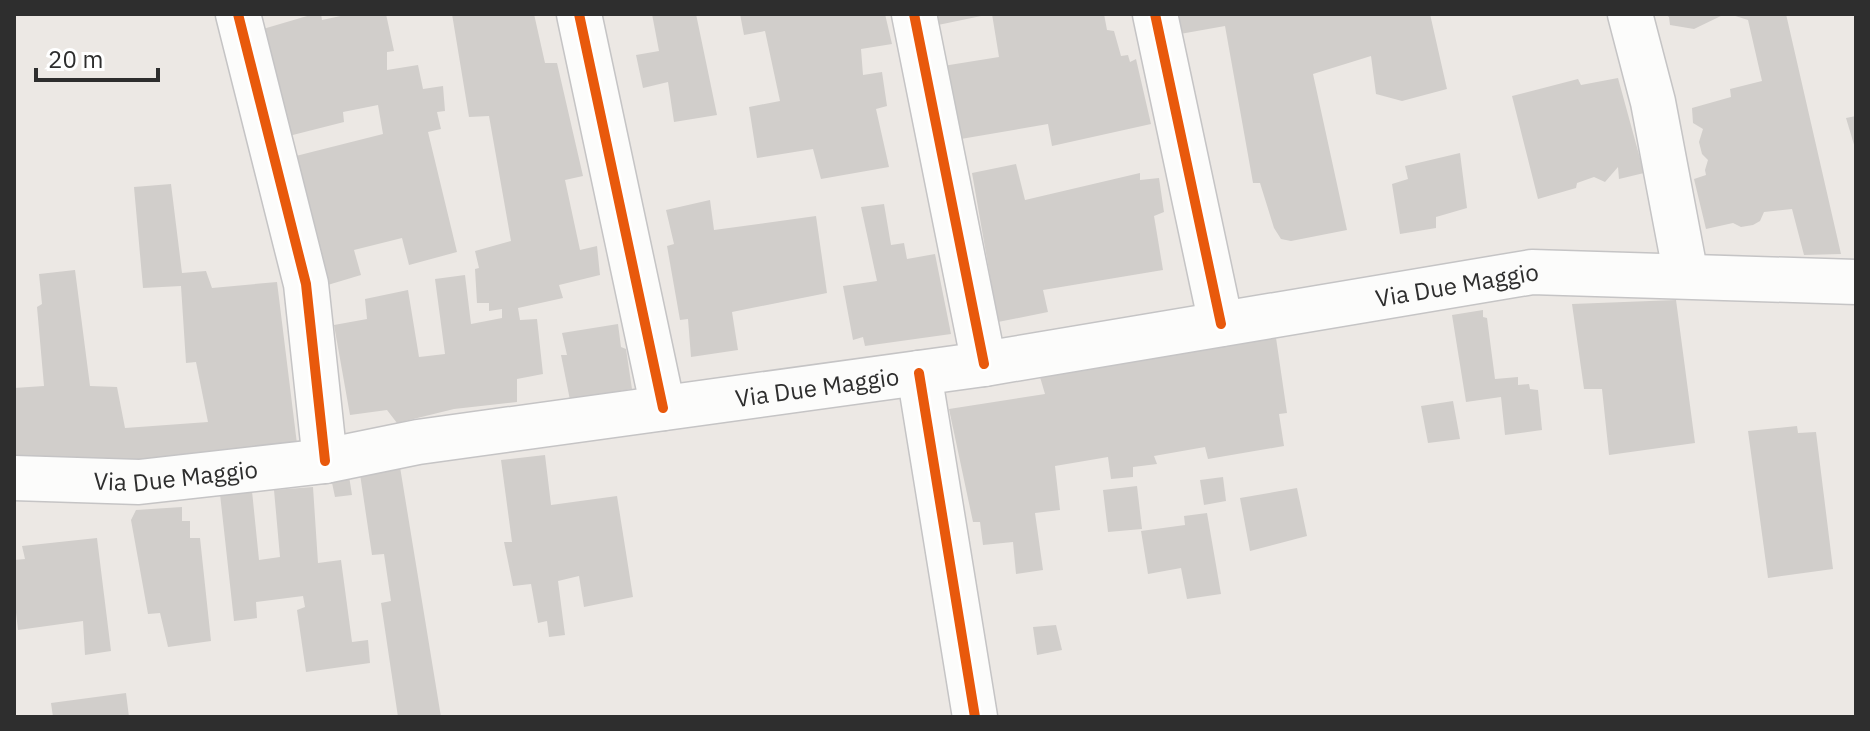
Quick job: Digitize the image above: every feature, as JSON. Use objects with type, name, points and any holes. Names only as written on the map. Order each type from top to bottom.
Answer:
[{"type":"street","points":[[238,14],[306,284],[325,461]]},
{"type":"street","points":[[579,14],[663,408]]},
{"type":"street","points":[[914,14],[984,364]]},
{"type":"street","points":[[1155,14],[1221,324]]},
{"type":"street","points":[[1630,14],[1653,102],[1686,276]]},
{"type":"street","name":"Via Due Maggio","points":[[14,478],[139,482],[325,461],[418,442],[984,364],[1532,272],[1856,282]]},
{"type":"street","points":[[919,373],[975,717]]},
{"type":"building","points":[[321,14],[322,20],[350,14],[386,14],[394,51],[387,52],[387,70],[418,65],[423,89],[443,86],[445,111],[437,112],[441,129],[428,132],[457,252],[409,265],[402,238],[354,250],[361,275],[321,287],[284,159],[383,134],[378,105],[343,112],[344,122],[277,139],[263,29]]},
{"type":"building","points":[[452,14],[534,14],[545,63],[557,63],[583,176],[565,180],[580,250],[597,246],[600,275],[559,285],[563,298],[518,308],[520,320],[537,319],[543,374],[517,379],[517,402],[454,409],[397,423],[387,410],[350,415],[334,325],[367,319],[365,299],[408,290],[419,357],[445,354],[435,279],[465,275],[471,324],[502,318],[502,309],[489,311],[489,303],[477,303],[475,269],[479,268],[475,251],[511,241],[489,116],[469,117]]},
{"type":"building","points":[[652,14],[696,14],[717,115],[674,122],[668,82],[643,88],[636,55],[659,51]]},
{"type":"building","points":[[740,14],[885,14],[892,44],[861,49],[863,75],[882,72],[887,106],[876,109],[889,167],[821,179],[813,149],[757,158],[749,107],[780,101],[765,31],[744,35]]},
{"type":"building","points":[[934,14],[986,14],[986,15],[938,25]]},
{"type":"building","points":[[992,14],[1104,14],[1107,30],[1114,31],[1121,56],[1128,55],[1130,62],[1136,59],[1151,124],[1052,146],[1048,124],[955,140],[943,66],[999,57]]},
{"type":"building","points":[[1175,14],[1430,14],[1447,89],[1402,101],[1376,94],[1371,56],[1313,74],[1347,230],[1291,241],[1281,239],[1274,228],[1260,183],[1253,183],[1225,26],[1180,34]]},
{"type":"building","points":[[1665,14],[1725,14],[1694,29],[1670,25],[1669,17]]},
{"type":"building","points":[[1729,14],[1786,14],[1841,254],[1804,255],[1792,209],[1764,212],[1760,221],[1753,225],[1741,227],[1733,223],[1706,229],[1694,179],[1706,175],[1708,160],[1702,154],[1699,142],[1703,129],[1693,123],[1692,108],[1731,97],[1730,89],[1762,81],[1748,20]]},
{"type":"building","points":[[1618,78],[1644,173],[1619,179],[1618,167],[1605,182],[1594,177],[1577,183],[1576,188],[1538,199],[1512,96],[1578,79],[1581,85]]},
{"type":"building","points":[[1856,116],[1856,148],[1855,148],[1846,118]]},
{"type":"building","points":[[1460,153],[1467,208],[1436,217],[1436,228],[1400,234],[1392,184],[1408,179],[1405,166]]},
{"type":"building","points":[[1016,164],[1025,200],[1140,173],[1140,180],[1159,178],[1164,212],[1154,216],[1163,270],[1043,290],[1048,312],[998,322],[972,173]]},
{"type":"building","points":[[171,184],[182,273],[206,271],[212,288],[277,282],[298,452],[14,470],[14,388],[44,386],[37,307],[42,304],[39,274],[75,270],[90,386],[117,387],[125,428],[208,422],[196,362],[186,363],[181,286],[143,288],[134,187]]},
{"type":"building","points":[[710,200],[714,230],[816,216],[827,293],[732,312],[738,350],[691,357],[688,319],[680,320],[667,246],[674,244],[666,210]]},
{"type":"building","points":[[884,204],[891,245],[904,243],[907,259],[935,254],[951,334],[865,346],[863,337],[853,340],[843,286],[877,281],[861,207]]},
{"type":"building","points":[[1676,300],[1695,443],[1609,455],[1602,389],[1584,389],[1572,304]]},
{"type":"building","points":[[1483,310],[1483,317],[1487,318],[1495,379],[1518,377],[1518,385],[1529,384],[1530,389],[1538,390],[1542,430],[1505,435],[1501,397],[1466,402],[1452,315]]},
{"type":"building","points":[[618,324],[621,347],[626,349],[632,389],[570,400],[561,355],[567,355],[562,333]]},
{"type":"building","points":[[1275,331],[1287,413],[1279,414],[1284,446],[1208,459],[1205,447],[1154,456],[1157,464],[1133,467],[1133,477],[1111,479],[1108,457],[1055,466],[1060,510],[1035,513],[1043,570],[1016,574],[1013,542],[983,545],[980,522],[973,522],[949,409],[1045,394],[1040,377]]},
{"type":"building","points":[[1453,401],[1460,439],[1428,443],[1421,406]]},
{"type":"building","points":[[1797,426],[1798,433],[1816,432],[1833,569],[1768,578],[1748,431]]},
{"type":"building","points":[[545,455],[551,505],[617,496],[633,597],[584,607],[579,576],[558,581],[565,635],[549,637],[547,621],[538,623],[531,584],[513,586],[504,542],[512,542],[501,460]]},
{"type":"building","points":[[400,467],[441,717],[398,717],[381,603],[391,601],[384,554],[372,555],[360,474]]},
{"type":"building","points":[[349,476],[352,495],[335,497],[331,478]]},
{"type":"building","points":[[1223,477],[1226,501],[1204,505],[1200,480]]},
{"type":"building","points":[[1137,486],[1142,529],[1108,532],[1103,490]]},
{"type":"building","points":[[313,487],[318,563],[341,560],[352,642],[368,640],[370,663],[306,672],[297,610],[305,607],[303,596],[256,602],[257,618],[234,621],[220,494],[252,491],[259,560],[280,557],[274,490]]},
{"type":"building","points":[[1297,488],[1307,536],[1250,551],[1240,498]]},
{"type":"building","points":[[182,507],[182,521],[190,521],[190,538],[200,538],[211,641],[168,647],[160,613],[148,614],[131,520],[136,510]]},
{"type":"building","points":[[1207,513],[1221,594],[1187,599],[1181,568],[1148,574],[1141,531],[1185,525],[1184,516]]},
{"type":"building","points":[[97,538],[111,651],[85,655],[83,621],[18,630],[14,560],[25,559],[22,546]]},
{"type":"building","points":[[1056,625],[1062,650],[1037,655],[1033,627]]},
{"type":"building","points":[[126,693],[129,717],[53,717],[51,703]]},
{"type":"cycle path","points":[[238,14],[306,284],[325,461]]},
{"type":"cycle path","points":[[579,14],[663,408]]},
{"type":"cycle path","points":[[914,14],[984,364]]},
{"type":"cycle path","points":[[1155,14],[1221,324]]},
{"type":"cycle path","points":[[919,373],[975,717]]}]
